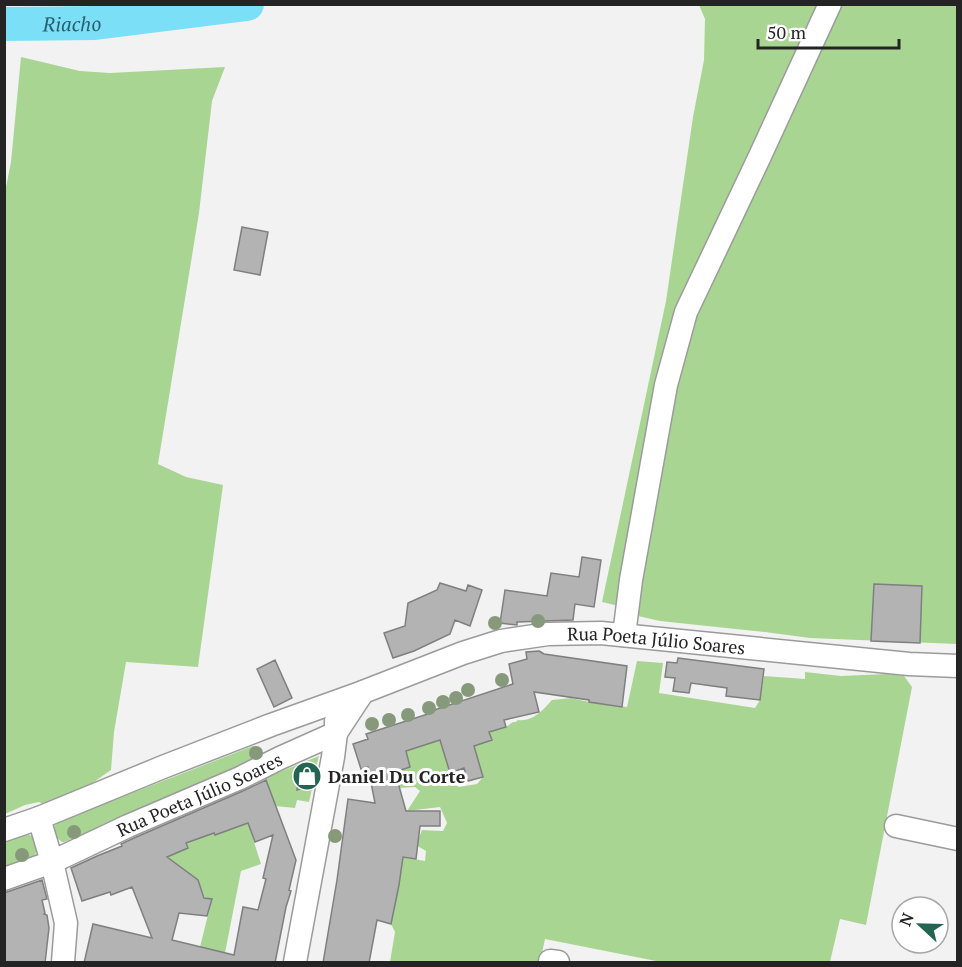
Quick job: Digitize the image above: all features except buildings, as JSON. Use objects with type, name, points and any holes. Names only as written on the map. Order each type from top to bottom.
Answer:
[{"type":"street","points":[[624,635],[633,570],[666,385],[686,312],[830,4]]},
{"type":"street","name":"Rua Poeta Júlio Soares","points":[[4,830],[39,818],[162,767],[463,653],[501,641],[548,634],[601,633],[813,656],[957,666]]},
{"type":"street","points":[[336,732],[363,692]]},
{"type":"street","points":[[295,963],[336,732],[336,701]]},
{"type":"street","name":"Rua Poeta Júlio Soares","points":[[4,879],[52,862],[128,826],[240,778],[336,732]]},
{"type":"street","points":[[39,818],[66,923],[63,963]]},
{"type":"street","points":[[896,826],[957,839]]},
{"type":"green space","points":[[699,5],[826,5],[679,316],[619,606],[602,602],[666,301],[693,117],[704,60],[705,19]]},
{"type":"green space","points":[[838,5],[957,5],[957,644],[810,638],[660,621],[638,616],[633,612],[657,460],[696,298]]},
{"type":"green space","points":[[21,57],[80,71],[110,73],[225,67],[212,101],[199,213],[158,464],[186,477],[223,485],[198,667],[126,662],[114,732],[111,770],[51,808],[39,802],[25,805],[5,814],[4,197],[11,162]]},
{"type":"green space","points":[[637,661],[663,663],[659,693],[755,708],[760,700],[764,676],[805,679],[805,672],[841,676],[887,674],[904,676],[912,687],[866,925],[840,919],[830,962],[661,962],[545,939],[540,962],[390,962],[395,932],[391,924],[403,857],[425,861],[426,851],[416,845],[422,830],[443,831],[447,823],[440,807],[407,811],[420,791],[415,787],[399,788],[395,772],[410,767],[406,751],[431,713],[455,785],[459,787],[477,784],[483,777],[474,746],[491,740],[489,732],[506,727],[518,720],[533,717],[552,700],[571,698],[627,707]]},
{"type":"green space","points":[[253,746],[262,750],[261,757],[257,761],[64,842],[57,838],[54,826],[60,821]]},
{"type":"green space","points":[[319,756],[315,771],[301,768],[299,781],[313,784],[309,802],[297,800],[295,808],[275,806],[265,778]]},
{"type":"green space","points":[[246,817],[261,864],[241,871],[225,953],[200,947],[212,899],[205,898],[198,880],[188,873],[175,877],[167,857],[188,848],[186,843],[205,836],[212,827],[215,835],[229,830]]},
{"type":"green space","points":[[27,834],[34,837],[37,849],[35,856],[5,870],[4,842]]},
{"type":"waterway","name":"Riacho","points":[[4,24],[95,23],[247,4]]},
{"type":"place","name":"Daniel Du Corte","points":[[307,776]]}]
